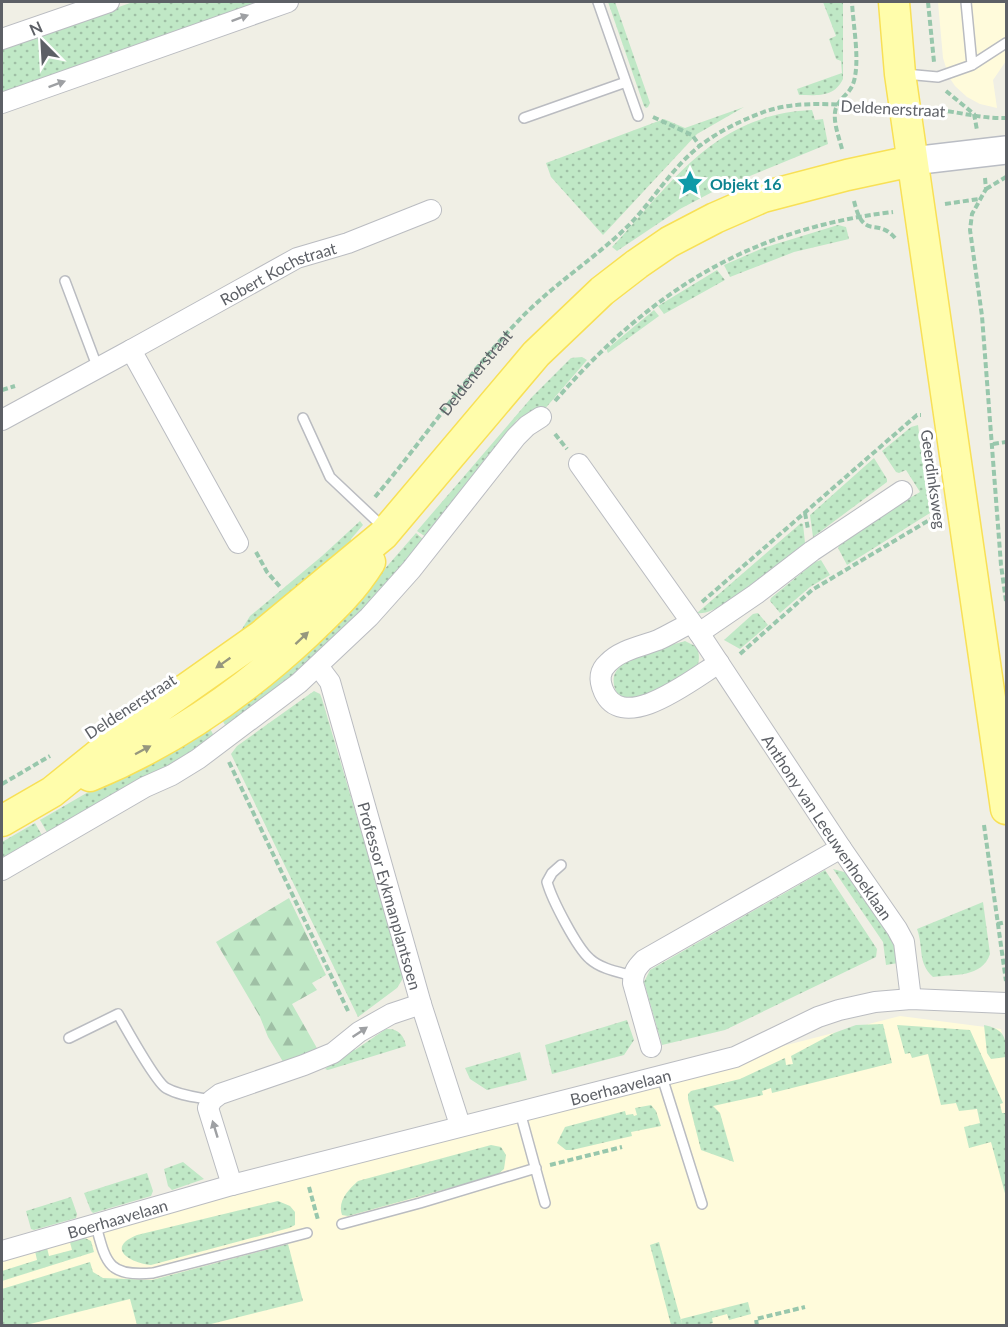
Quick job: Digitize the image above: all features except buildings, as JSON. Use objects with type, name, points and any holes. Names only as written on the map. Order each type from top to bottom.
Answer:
[{"type":"main road","name":"Geerdinksweg","points":[[894,2],[900,74],[920,208],[995,814]]},
{"type":"main road","name":"Deldenerstraat","points":[[2,821],[52,792],[139,722],[261,636],[385,533],[536,354],[602,291],[669,242],[763,197],[912,161],[994,152]]},
{"type":"street","points":[[2,39],[108,2]]},
{"type":"street","points":[[2,103],[288,2]]},
{"type":"street","name":"Robert Kochstraat","points":[[2,420],[297,258],[348,243],[431,210]]},
{"type":"street","points":[[130,350],[238,543]]},
{"type":"street","points":[[2,870],[145,787],[172,775],[220,744],[299,683],[369,617],[422,557],[516,437],[526,426],[541,417]]},
{"type":"street","name":"Anthony van Leeuwenhoeklaan","points":[[579,464],[721,666],[897,929],[904,942],[911,999]]},
{"type":"street","points":[[721,666],[639,708],[622,709],[612,703],[600,681],[602,669],[619,654],[661,639],[756,594],[812,551],[902,491]]},
{"type":"street","name":"Professor Eykmanplantsoen","points":[[318,666],[330,682],[421,1004],[460,1125]]},
{"type":"street","points":[[633,976],[637,967],[644,960],[841,848]]},
{"type":"street","name":"Boerhaavelaan","points":[[633,976],[651,1047]]},
{"type":"street","name":"Boerhaavelaan","points":[[2,1251],[95,1222],[232,1185],[460,1125],[662,1077],[735,1057],[818,1017],[839,1010],[876,1002],[911,999],[1006,1003]]},
{"type":"street","points":[[232,1185],[208,1108],[212,1100],[220,1094],[333,1053],[359,1032],[391,1014],[421,1004]]},
{"type":"lane","points":[[598,2],[638,116]]},
{"type":"lane","points":[[966,2],[972,65]]},
{"type":"lane","points":[[900,74],[938,77],[972,65],[1006,43]]},
{"type":"lane","points":[[524,118],[626,82]]},
{"type":"lane","points":[[65,281],[97,366]]},
{"type":"lane","points":[[303,418],[330,477],[385,533]]},
{"type":"lane","points":[[561,865],[552,873],[547,882],[551,898],[580,946],[590,959],[609,970],[633,976]]},
{"type":"lane","points":[[69,1038],[118,1014],[165,1088],[185,1095],[212,1100]]},
{"type":"lane","points":[[662,1077],[702,1204]]},
{"type":"lane","points":[[520,1112],[545,1203]]},
{"type":"lane","points":[[342,1224],[536,1168]]},
{"type":"lane","points":[[95,1222],[105,1256],[116,1270],[134,1275],[153,1273],[307,1233]]},
{"type":"path","points":[[852,2],[854,81],[849,93],[836,105],[835,115],[858,217],[862,223],[893,234],[900,243]]},
{"type":"path","points":[[928,2],[933,60],[942,87],[974,114],[994,152],[986,189],[972,214],[970,230],[982,316],[1001,565],[1006,601]]},
{"type":"path","name":"Deldenerstraat","points":[[364,510],[492,350],[515,325],[548,293],[606,248],[700,146],[728,128],[763,112],[790,106],[906,108],[1006,118]]},
{"type":"path","points":[[638,116],[656,117],[692,135],[700,146]]},
{"type":"path","points":[[986,189],[1006,177]]},
{"type":"path","points":[[579,464],[541,417],[581,371],[617,335],[684,284],[721,263],[766,242],[807,229],[858,217],[980,199]]},
{"type":"path","points":[[692,624],[917,415],[925,414]]},
{"type":"path","points":[[993,444],[1006,442]]},
{"type":"path","points":[[721,666],[812,591],[933,516],[940,515]]},
{"type":"path","points":[[238,543],[248,538],[267,572],[281,589]]},
{"type":"path","points":[[273,595],[289,582]]},
{"type":"path","points":[[220,744],[359,1032]]},
{"type":"path","points":[[2,784],[59,751]]},
{"type":"path","points":[[995,814],[998,924],[1006,988]]},
{"type":"path","points":[[998,924],[1006,922]]},
{"type":"path","points":[[536,1168],[622,1147]]},
{"type":"path","points":[[312,1198],[319,1222]]},
{"type":"path","points":[[757,1326],[756,1319],[805,1307]]},
{"type":"shaded area","points":[[938,2],[1006,2],[1006,61],[993,80],[997,108],[980,104],[967,97],[949,77],[943,58]]},
{"type":"shaded area","points":[[900,1016],[1001,1029],[1006,1054],[1006,1325],[2,1326],[2,1253]]},
{"type":"green space","points":[[133,2],[268,2],[2,95],[2,48]]},
{"type":"green space","points":[[608,2],[615,2],[650,103],[646,108],[644,106]]},
{"type":"green space","points":[[823,2],[843,2],[843,79],[835,90],[830,92],[818,95],[799,95],[797,89],[842,73],[841,61],[836,59],[829,39],[836,36]]},
{"type":"green space","points":[[744,107],[697,134],[603,235],[551,177],[546,163],[664,119],[685,128]]},
{"type":"green space","points":[[812,110],[815,120],[823,119],[828,144],[718,189],[680,209],[617,251],[612,247],[676,176],[722,138],[748,124],[778,114]]},
{"type":"green space","points":[[838,225],[846,227],[849,239],[794,252],[730,277],[724,265],[763,248]]},
{"type":"green space","points":[[717,270],[725,280],[664,314],[658,306]]},
{"type":"green space","points":[[654,310],[659,316],[608,353],[607,349]]},
{"type":"green space","points":[[582,357],[587,360],[543,411],[523,416],[517,420],[426,537],[417,531],[532,397],[571,358]]},
{"type":"green space","points":[[918,425],[930,513],[847,565],[838,548],[841,543],[920,492],[906,470],[896,472],[882,451],[911,427]]},
{"type":"green space","points":[[874,458],[887,482],[813,537],[810,515]]},
{"type":"green space","points":[[360,521],[363,525],[351,539],[350,551],[237,637],[250,616]]},
{"type":"green space","points":[[801,523],[805,543],[736,597],[707,612],[697,613]]},
{"type":"green space","points":[[416,533],[424,540],[345,628],[295,674],[261,701],[225,725],[219,714],[369,587]]},
{"type":"green space","points":[[821,560],[830,575],[810,587],[780,613],[770,601],[771,598],[815,562]]},
{"type":"green space","points":[[758,613],[768,625],[740,649],[724,640],[753,614]]},
{"type":"green space","points":[[685,641],[697,647],[699,660],[694,672],[633,701],[620,698],[614,685],[615,674],[622,665],[646,652]]},
{"type":"green space","points":[[314,691],[320,694],[322,699],[402,970],[402,980],[397,988],[358,1017],[231,754],[237,746]]},
{"type":"green space","points":[[207,723],[214,736],[197,750],[48,834],[40,820]]},
{"type":"green space","points":[[35,823],[43,837],[2,862],[2,842]]},
{"type":"green space","points":[[833,869],[848,873],[892,931],[898,963],[886,965],[883,942]]},
{"type":"green space","points":[[825,870],[877,949],[876,957],[725,1030],[662,1045],[644,982],[650,970]]},
{"type":"green space","points":[[289,898],[326,975],[312,983],[317,990],[292,1004],[318,1050],[285,1065],[216,942]]},
{"type":"green space","points":[[983,902],[990,954],[986,962],[974,971],[933,977],[923,960],[917,929]]},
{"type":"green space","points":[[627,1020],[634,1040],[624,1055],[552,1074],[545,1045]]},
{"type":"green space","points":[[883,1024],[892,1063],[772,1093],[771,1088],[762,1091],[763,1095],[713,1106],[720,1113],[734,1162],[701,1150],[688,1099],[691,1091],[740,1079],[785,1058],[786,1065],[793,1064],[791,1056],[834,1033],[856,1025]]},
{"type":"green space","points":[[897,1025],[970,1030],[1003,1103],[1000,1104],[1002,1113],[1006,1113],[1006,1197],[991,1142],[969,1148],[964,1127],[980,1123],[977,1109],[959,1111],[956,1103],[941,1105],[928,1054],[912,1058],[910,1053],[905,1054]]},
{"type":"green space","points":[[984,1025],[996,1029],[1003,1036],[1006,1057],[991,1059],[987,1053]]},
{"type":"green space","points":[[386,1029],[400,1033],[406,1046],[325,1069],[353,1048],[355,1050]]},
{"type":"green space","points":[[520,1052],[527,1080],[487,1090],[470,1079],[465,1068]]},
{"type":"green space","points":[[651,1105],[656,1111],[661,1126],[631,1132],[632,1136],[572,1150],[566,1150],[557,1143],[565,1127],[625,1111],[626,1115],[633,1114],[634,1116],[637,1115],[635,1108]]},
{"type":"green space","points":[[491,1145],[501,1147],[506,1155],[504,1169],[497,1175],[348,1216],[342,1215],[342,1200],[358,1181]]},
{"type":"green space","points":[[183,1162],[204,1179],[172,1190],[168,1186],[164,1169]]},
{"type":"green space","points":[[147,1173],[153,1191],[151,1196],[93,1213],[91,1211],[84,1193]]},
{"type":"green space","points":[[71,1197],[77,1214],[76,1218],[31,1229],[26,1211]]},
{"type":"green space","points":[[278,1201],[290,1206],[295,1212],[295,1225],[151,1265],[129,1258],[122,1250],[128,1240],[137,1235]]},
{"type":"green space","points":[[85,1238],[91,1241],[94,1252],[2,1281],[2,1271],[37,1260],[35,1251],[47,1248],[49,1256],[72,1250],[70,1242]]},
{"type":"green space","points":[[659,1242],[682,1324],[681,1319],[748,1302],[751,1314],[729,1320],[727,1314],[712,1318],[713,1323],[705,1325],[671,1325],[650,1245]]},
{"type":"green space","points":[[288,1244],[303,1301],[207,1325],[137,1325],[130,1299],[26,1325],[2,1325],[2,1289],[90,1262],[93,1272],[103,1278],[152,1280]]},
{"type":"place","name":"Objekt 16","points":[[690,183]]}]
